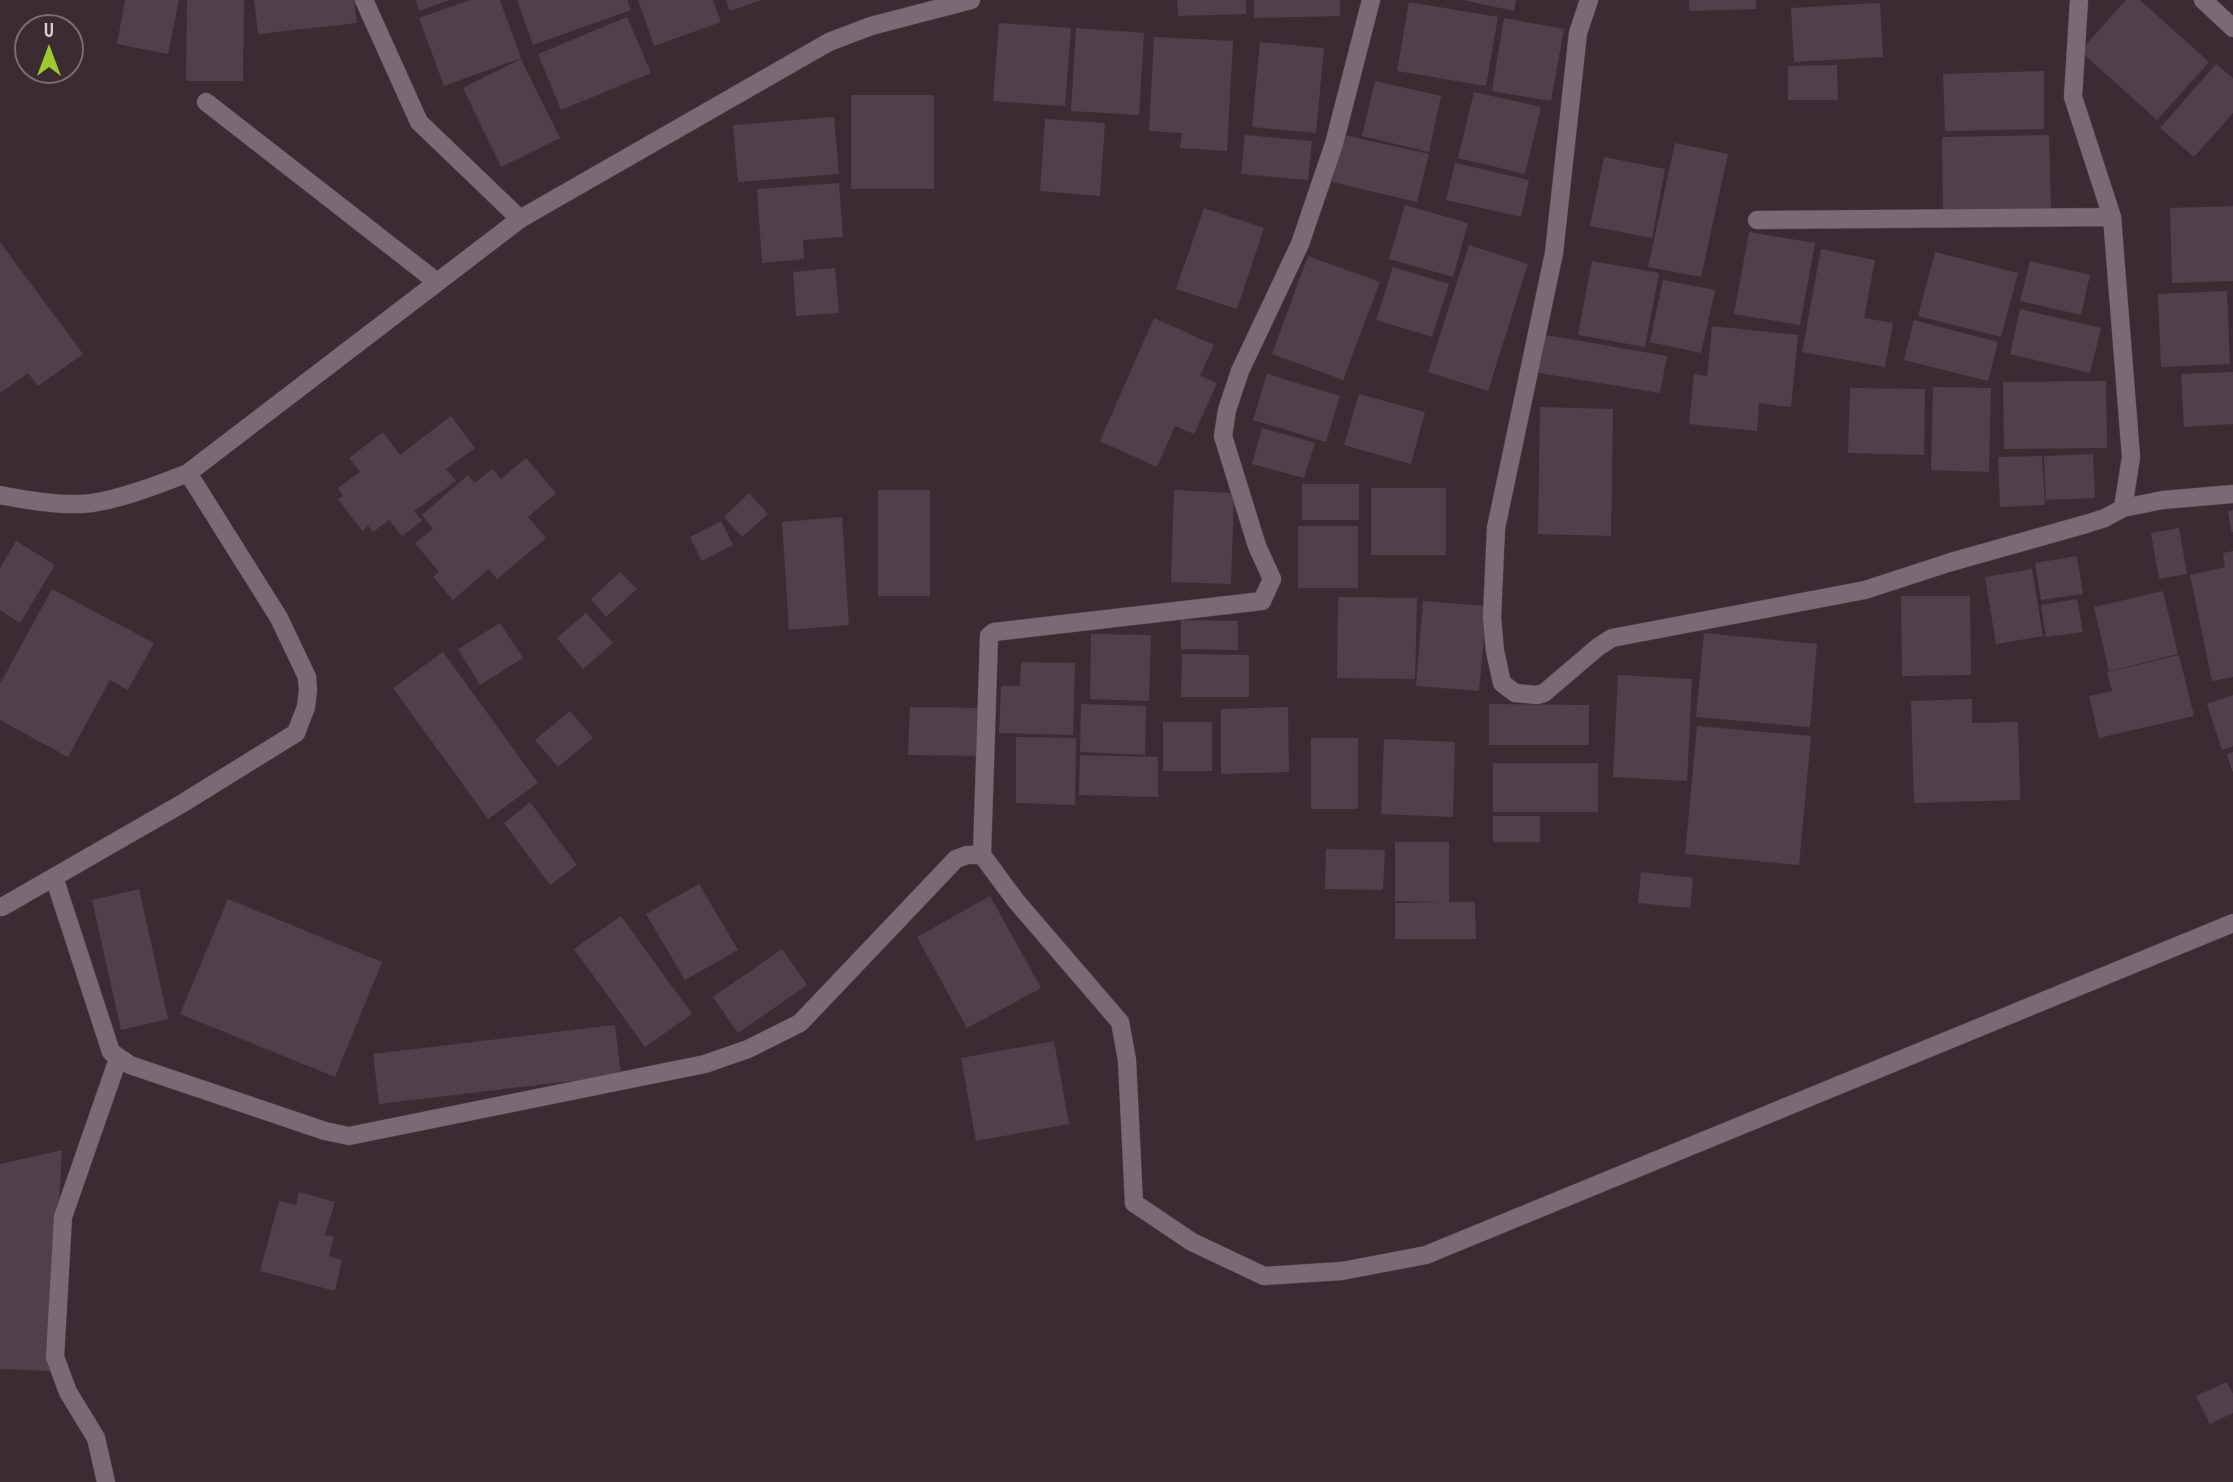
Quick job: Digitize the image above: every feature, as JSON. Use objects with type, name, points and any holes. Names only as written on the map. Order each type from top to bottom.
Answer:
[{"type":"street","points":[[364,0],[419,122],[520,219]]},
{"type":"street","points":[[0,495],[24,500],[83,504],[145,490],[188,473],[520,219],[829,43],[871,26],[971,0]]},
{"type":"street","points":[[1371,0],[1335,144],[1300,244],[1240,371],[1227,410],[1223,436],[1257,546],[1272,579],[1267,596],[1262,601],[994,632],[989,636],[982,855],[1016,901],[1119,1022],[1127,1060],[1134,1203],[1192,1242],[1264,1276],[1342,1271],[1426,1255],[2233,923]]},
{"type":"street","points":[[1589,0],[1578,33],[1554,253],[1496,528],[1492,617],[1495,651],[1505,687],[1515,693],[1544,693],[1598,646],[1612,638],[1865,590],[1951,562],[2105,518],[2123,508],[2163,500],[2233,495]]},
{"type":"street","points":[[2079,0],[2073,97],[2112,217],[2131,457],[2123,508]]},
{"type":"street","points":[[2203,0],[2233,27]]},
{"type":"street","points":[[206,102],[437,282]]},
{"type":"street","points":[[1757,220],[2112,217]]},
{"type":"street","points":[[2,907],[183,803],[296,733],[309,691],[307,677],[279,618],[188,473]]},
{"type":"street","points":[[54,877],[111,1052],[118,1059],[312,1127],[349,1136],[705,1064],[748,1049],[800,1023],[956,859],[967,855],[982,855]]},
{"type":"street","points":[[106,1482],[96,1438],[68,1392],[55,1357],[63,1217],[118,1059]]},
{"type":"building","points":[[125,0],[179,0],[168,54],[117,44]]},
{"type":"building","points":[[187,0],[244,0],[243,81],[186,81]]},
{"type":"building","points":[[254,0],[354,0],[357,23],[258,34]]},
{"type":"building","points":[[416,0],[449,0],[419,11]]},
{"type":"building","points":[[470,0],[500,0],[521,58],[444,86],[419,18]]},
{"type":"building","points":[[517,0],[627,0],[631,10],[533,45]]},
{"type":"building","points":[[638,0],[713,0],[721,22],[654,46]]},
{"type":"building","points":[[726,0],[761,0],[730,11]]},
{"type":"building","points":[[1177,0],[1246,0],[1246,14],[1178,16]]},
{"type":"building","points":[[1254,0],[1340,0],[1340,16],[1254,18]]},
{"type":"building","points":[[1463,0],[1516,0],[1514,11]]},
{"type":"building","points":[[1689,0],[1756,0],[1756,9],[1689,11]]},
{"type":"building","points":[[2126,0],[2140,0],[2209,62],[2157,120],[2080,51]]},
{"type":"building","points":[[1409,2],[1498,17],[1486,86],[1397,71]]},
{"type":"building","points":[[1880,3],[1883,57],[1794,62],[1791,8]]},
{"type":"building","points":[[627,17],[651,73],[561,110],[538,54]]},
{"type":"building","points":[[1504,18],[1564,29],[1551,101],[1492,91]]},
{"type":"building","points":[[999,23],[1071,28],[1065,106],[993,101]]},
{"type":"building","points":[[1076,28],[1144,33],[1139,115],[1071,111]]},
{"type":"building","points":[[1154,37],[1233,41],[1227,151],[1180,148],[1182,133],[1149,131]]},
{"type":"building","points":[[1260,42],[1324,48],[1316,133],[1252,127]]},
{"type":"building","points":[[521,59],[560,138],[501,167],[463,88]]},
{"type":"building","points":[[2216,64],[2233,78],[2233,113],[2194,157],[2160,128]]},
{"type":"building","points":[[1837,65],[1838,100],[1788,100],[1788,66]]},
{"type":"building","points":[[2044,71],[2044,129],[1945,131],[1943,74]]},
{"type":"building","points":[[1375,81],[1441,96],[1429,152],[1362,136]]},
{"type":"building","points":[[1474,92],[1541,107],[1525,174],[1458,158]]},
{"type":"building","points":[[851,95],[934,95],[934,189],[851,189]]},
{"type":"building","points":[[834,117],[839,174],[738,182],[733,125]]},
{"type":"building","points":[[1045,119],[1105,123],[1100,196],[1040,191]]},
{"type":"building","points":[[1245,135],[1312,141],[1308,180],[1241,174]]},
{"type":"building","points":[[1344,135],[1429,154],[1417,202],[1332,182]]},
{"type":"building","points":[[2049,135],[2051,210],[1943,213],[1942,137]]},
{"type":"building","points":[[1675,143],[1728,154],[1701,277],[1648,267]]},
{"type":"building","points":[[1604,157],[1665,169],[1652,238],[1590,226]]},
{"type":"building","points":[[1455,163],[1529,180],[1521,217],[1446,200]]},
{"type":"building","points":[[839,183],[843,237],[803,240],[804,259],[762,263],[757,189]]},
{"type":"building","points":[[1405,205],[1468,223],[1453,277],[1389,259]]},
{"type":"building","points":[[2233,206],[2233,281],[2172,283],[2170,208]]},
{"type":"building","points":[[1204,208],[1264,228],[1237,309],[1176,289]]},
{"type":"building","points":[[1749,232],[1815,243],[1800,325],[1734,314]]},
{"type":"building","points":[[0,242],[83,354],[38,386],[28,373],[0,393]]},
{"type":"building","points":[[1469,245],[1528,264],[1488,391],[1428,372]]},
{"type":"building","points":[[1821,249],[1875,260],[1864,318],[1893,323],[1885,367],[1802,352]]},
{"type":"building","points":[[1935,252],[2018,273],[2001,337],[1918,316]]},
{"type":"building","points":[[1308,256],[1380,282],[1343,380],[1272,354]]},
{"type":"building","points":[[1592,261],[1659,273],[1645,347],[1578,335]]},
{"type":"building","points":[[2030,261],[2090,275],[2081,315],[2020,301]]},
{"type":"building","points":[[1393,267],[1449,284],[1432,337],[1376,320]]},
{"type":"building","points":[[835,268],[839,313],[796,316],[793,272]]},
{"type":"building","points":[[1663,280],[1715,290],[1701,353],[1650,342]]},
{"type":"building","points":[[2227,291],[2230,364],[2161,367],[2158,294]]},
{"type":"building","points":[[2020,309],[2101,328],[2090,373],[2010,354]]},
{"type":"building","points":[[1154,318],[1214,345],[1200,376],[1217,383],[1194,434],[1175,426],[1157,467],[1100,441]]},
{"type":"building","points":[[1914,320],[1998,342],[1988,381],[1904,360]]},
{"type":"building","points":[[1712,326],[1798,335],[1791,407],[1759,403],[1757,431],[1689,424],[1694,374],[1707,376]]},
{"type":"building","points":[[1540,334],[1667,356],[1660,393],[1533,372]]},
{"type":"building","points":[[2233,372],[2233,424],[2184,427],[2181,374]]},
{"type":"building","points":[[1267,374],[1340,396],[1326,442],[1253,420]]},
{"type":"building","points":[[2106,381],[2107,448],[2004,449],[2003,382]]},
{"type":"building","points":[[1933,387],[1991,388],[1989,472],[1931,470]]},
{"type":"building","points":[[1850,388],[1925,389],[1924,455],[1848,453]]},
{"type":"building","points":[[1359,394],[1425,412],[1411,464],[1344,445]]},
{"type":"building","points":[[1540,407],[1613,409],[1611,536],[1538,534]]},
{"type":"building","points":[[451,416],[475,448],[446,469],[456,481],[414,511],[422,521],[402,536],[389,520],[373,532],[368,526],[362,531],[338,499],[343,496],[338,488],[360,472],[349,458],[383,432],[400,455]]},
{"type":"building","points":[[1262,428],[1315,443],[1304,478],[1252,464]]},
{"type":"building","points":[[2093,454],[2095,498],[2046,500],[2044,456]]},
{"type":"building","points":[[2042,456],[2045,505],[2000,507],[1998,457]]},
{"type":"building","points":[[526,458],[556,493],[528,517],[546,538],[497,579],[489,569],[453,600],[433,577],[439,572],[415,543],[433,529],[422,515],[468,475],[475,483],[492,469],[501,479]]},
{"type":"building","points":[[1302,484],[1359,484],[1359,520],[1302,520]]},
{"type":"building","points":[[1371,488],[1446,488],[1446,555],[1371,555]]},
{"type":"building","points":[[878,490],[930,490],[930,596],[878,596]]},
{"type":"building","points":[[1174,490],[1234,493],[1231,584],[1171,582]]},
{"type":"building","points":[[749,493],[768,514],[742,537],[724,517]]},
{"type":"building","points":[[2233,510],[2233,532],[2231,532],[2228,511]]},
{"type":"building","points":[[842,517],[849,625],[789,630],[782,522]]},
{"type":"building","points":[[721,521],[733,545],[702,561],[690,537]]},
{"type":"building","points":[[1298,526],[1358,526],[1358,588],[1298,588]]},
{"type":"building","points":[[2179,528],[2187,574],[2159,579],[2151,533]]},
{"type":"building","points":[[16,541],[55,565],[20,623],[0,610],[0,568]]},
{"type":"building","points":[[2233,551],[2233,677],[2212,681],[2190,575],[2225,567],[2223,553]]},
{"type":"building","points":[[2077,556],[2083,594],[2041,600],[2035,563]]},
{"type":"building","points":[[2032,569],[2043,636],[1996,644],[1985,577]]},
{"type":"building","points":[[620,572],[637,589],[606,617],[591,599]]},
{"type":"building","points":[[52,589],[154,643],[128,690],[110,680],[68,757],[0,720],[0,684]]},
{"type":"building","points":[[2163,591],[2178,654],[2109,671],[2094,607]]},
{"type":"building","points":[[1901,596],[1970,596],[1971,675],[1902,676]]},
{"type":"building","points":[[1338,597],[1417,598],[1415,679],[1337,678]]},
{"type":"building","points":[[2077,599],[2083,632],[2046,637],[2041,605]]},
{"type":"building","points":[[1423,601],[1487,606],[1479,691],[1416,686]]},
{"type":"building","points":[[586,613],[613,643],[583,669],[557,638]]},
{"type":"building","points":[[1181,620],[1238,621],[1238,650],[1181,649]]},
{"type":"building","points":[[500,623],[523,658],[480,685],[458,649]]},
{"type":"building","points":[[1704,633],[1817,644],[1810,727],[1696,717]]},
{"type":"building","points":[[1091,634],[1151,635],[1149,701],[1090,699]]},
{"type":"building","points":[[443,652],[538,783],[488,819],[393,688]]},
{"type":"building","points":[[1182,654],[1249,655],[1249,697],[1181,697]]},
{"type":"building","points":[[2179,655],[2194,716],[2099,738],[2089,696],[2112,691],[2107,672]]},
{"type":"building","points":[[1021,662],[1075,663],[1073,735],[999,733],[1001,686],[1020,686]]},
{"type":"building","points":[[1618,675],[1692,679],[1687,781],[1613,777]]},
{"type":"building","points":[[2233,695],[2233,746],[2222,750],[2207,704]]},
{"type":"building","points":[[1972,699],[1972,723],[2018,722],[2020,800],[1914,803],[1911,701]]},
{"type":"building","points":[[1081,704],[1146,706],[1145,755],[1080,752]]},
{"type":"building","points":[[1489,704],[1589,705],[1589,745],[1489,745]]},
{"type":"building","points":[[910,707],[982,708],[981,756],[908,755]]},
{"type":"building","points":[[1288,707],[1289,772],[1221,774],[1221,709]]},
{"type":"building","points":[[570,711],[593,738],[558,767],[535,740]]},
{"type":"building","points":[[1163,722],[1212,722],[1212,771],[1163,771]]},
{"type":"building","points":[[1697,726],[1811,736],[1799,865],[1685,854]]},
{"type":"building","points":[[1016,737],[1076,738],[1075,805],[1016,803]]},
{"type":"building","points":[[1311,738],[1358,738],[1358,809],[1311,809]]},
{"type":"building","points":[[1384,739],[1455,742],[1453,817],[1381,814]]},
{"type":"building","points":[[2233,752],[2233,771],[2232,771],[2227,754]]},
{"type":"building","points":[[1080,755],[1158,757],[1158,797],[1079,795]]},
{"type":"building","points":[[1493,763],[1598,763],[1598,812],[1493,812]]},
{"type":"building","points":[[530,802],[577,865],[550,885],[504,823]]},
{"type":"building","points":[[1493,816],[1540,816],[1540,842],[1493,842]]},
{"type":"building","points":[[1395,842],[1449,842],[1449,902],[1475,902],[1476,939],[1395,939],[1395,903],[1443,902],[1395,901]]},
{"type":"building","points":[[1326,849],[1385,850],[1383,890],[1325,889]]},
{"type":"building","points":[[1641,872],[1693,878],[1690,908],[1638,903]]},
{"type":"building","points":[[699,884],[738,950],[685,980],[646,914]]},
{"type":"building","points":[[139,889],[168,1019],[121,1030],[92,900]]},
{"type":"building","points":[[990,896],[1041,988],[967,1028],[917,937]]},
{"type":"building","points":[[228,899],[382,962],[335,1077],[180,1014]]},
{"type":"building","points":[[621,916],[692,1014],[645,1047],[574,949]]},
{"type":"building","points":[[782,949],[807,985],[738,1033],[713,997]]},
{"type":"building","points":[[615,1025],[621,1075],[379,1104],[373,1054]]},
{"type":"building","points":[[1054,1041],[1069,1124],[976,1141],[961,1058]]},
{"type":"building","points":[[62,1150],[50,1371],[0,1369],[0,1164]]},
{"type":"building","points":[[299,1192],[335,1202],[325,1235],[334,1237],[329,1256],[342,1260],[335,1291],[260,1271],[279,1201],[296,1205]]},
{"type":"building","points":[[2227,1382],[2233,1394],[2233,1413],[2210,1424],[2196,1396]]}]
